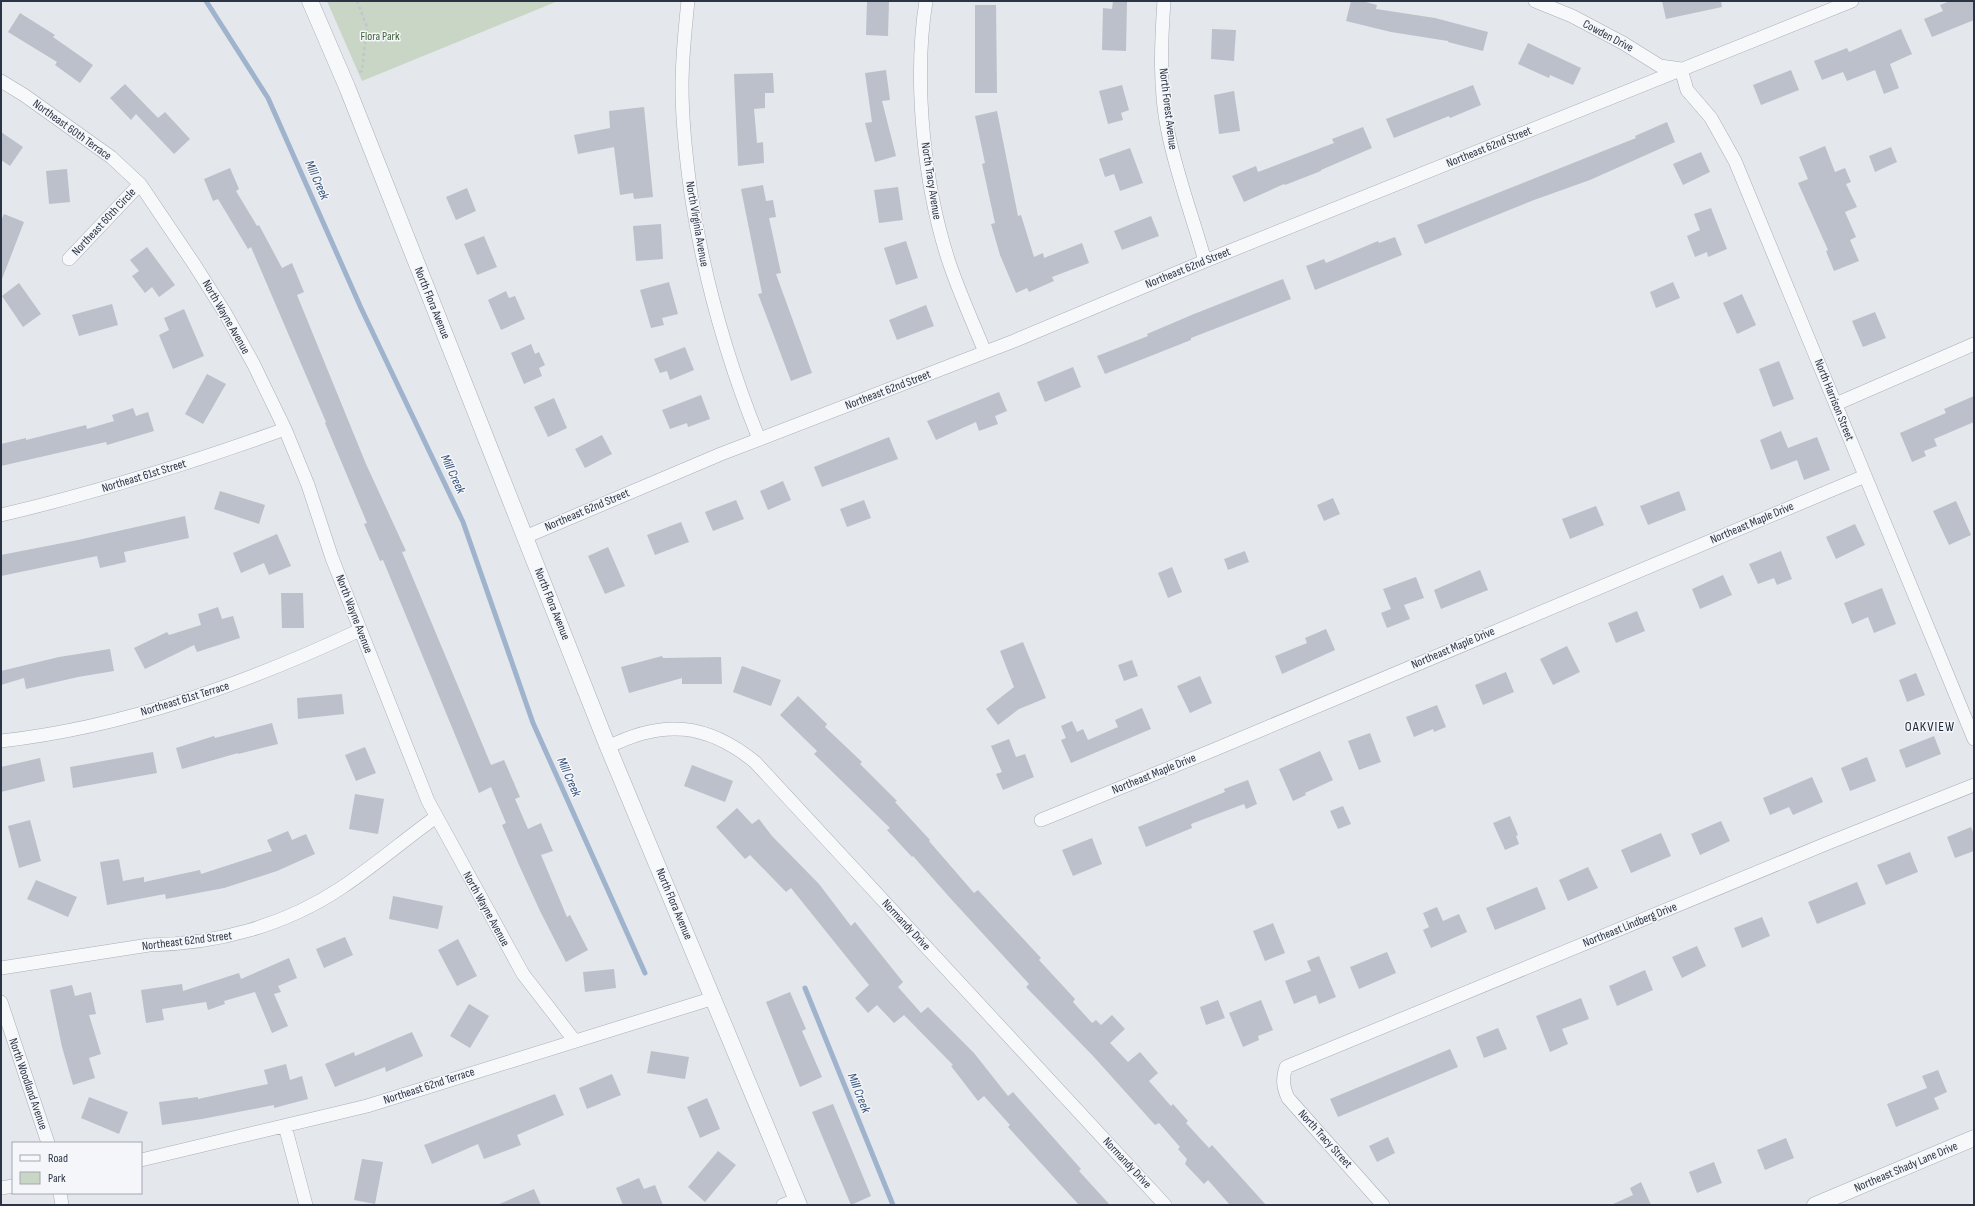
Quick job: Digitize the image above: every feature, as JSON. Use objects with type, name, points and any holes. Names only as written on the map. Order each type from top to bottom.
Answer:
[{"type":"street","name":"North Flora Avenue","points":[[310,1],[347,87],[608,746],[714,998],[792,1203]]},
{"type":"street","name":"North Virginia Avenue","points":[[688,1],[684,44],[682,100],[686,160],[696,228],[718,322],[732,368],[760,439]]},
{"type":"street","name":"North Tracy Avenue","points":[[926,1],[922,46],[921,84],[925,149],[930,183],[940,233],[950,266],[985,352]]},
{"type":"street","name":"North Forest Avenue","points":[[1164,1],[1161,40],[1162,85],[1168,130],[1178,174],[1192,215],[1205,261]]},
{"type":"street","name":"Cowden Drive","points":[[1535,1],[1572,16],[1623,43],[1660,66],[1681,70]]},
{"type":"street","name":"Northeast 62nd Street","points":[[525,536],[760,439],[985,352],[1205,261],[1852,1]]},
{"type":"street","name":"North Harrison Street","points":[[1681,70],[1688,90],[1711,118],[1735,161],[1974,739]]},
{"type":"street","name":"Northeast 60th Terrace","points":[[1,81],[24,95],[111,157],[140,184]]},
{"type":"street","name":"Northeast 60th Circle","points":[[69,259],[140,184]]},
{"type":"street","name":"North Wayne Avenue","points":[[140,184],[225,313],[253,363],[285,429],[308,485],[332,558],[428,802],[523,974],[574,1040]]},
{"type":"street","points":[[1836,404],[1974,344]]},
{"type":"street","name":"Northeast 61st Street","points":[[1,514],[59,501],[131,481],[201,459],[285,429]]},
{"type":"street","name":"Northeast Maple Drive","points":[[1041,820],[1865,476]]},
{"type":"street","name":"Northeast 61st Terrace","points":[[1,741],[75,729],[135,715],[194,697],[259,674],[360,630]]},
{"type":"street","name":"Normandy Drive","points":[[608,746],[629,736],[650,730],[680,729],[701,732],[721,739],[750,758],[1166,1205]]},
{"type":"street","name":"Northeast Lindberg Drive","points":[[1286,1067],[1821,846],[1974,785]]},
{"type":"street","name":"Northeast 62nd Street","points":[[1,968],[149,945],[172,945],[208,940],[243,933],[277,921],[310,906],[340,888],[436,817]]},
{"type":"street","name":"Northeast 62nd Terrace","points":[[142,1160],[367,1106],[574,1040],[714,998]]},
{"type":"street","name":"North Woodland Avenue","points":[[1,1002],[48,1142]]},
{"type":"street","name":"North Tracy Street","points":[[1286,1067],[1282,1078],[1283,1088],[1288,1098],[1383,1205]]},
{"type":"street","points":[[285,1126],[306,1205]]},
{"type":"street","name":"Northeast Shady Lane Drive","points":[[1815,1205],[1974,1138]]},
{"type":"street","points":[[1,1188],[12,1186]]},
{"type":"street","points":[[60,1194],[62,1205]]},
{"type":"path","points":[[355,74],[362,71],[367,27],[357,1]]},
{"type":"green space","name":"Flora Park","points":[[327,1],[558,1],[362,81]]},
{"type":"building","points":[[867,1],[889,1],[888,36],[866,35]]},
{"type":"building","points":[[1113,1],[1127,1],[1126,51],[1102,50],[1103,8],[1112,9]]},
{"type":"building","points":[[1351,1],[1362,1],[1377,5],[1376,9],[1435,18],[1488,32],[1483,51],[1448,41],[1391,32],[1346,21]]},
{"type":"building","points":[[1662,1],[1721,1],[1722,7],[1666,19]]},
{"type":"building","points":[[1950,1],[1974,1],[1974,20],[1932,37],[1924,19],[1943,11],[1940,5]]},
{"type":"building","points":[[975,5],[996,5],[997,93],[975,93]]},
{"type":"building","points":[[20,13],[55,35],[53,37],[93,65],[80,83],[55,65],[57,62],[8,32]]},
{"type":"building","points":[[1212,29],[1236,30],[1234,61],[1211,59]]},
{"type":"building","points":[[1901,29],[1912,54],[1890,64],[1899,88],[1884,94],[1875,70],[1847,81],[1843,72],[1822,80],[1814,61],[1847,48],[1849,52]]},
{"type":"building","points":[[1528,43],[1581,68],[1573,85],[1550,75],[1549,78],[1518,64]]},
{"type":"building","points":[[886,70],[890,100],[882,101],[896,156],[875,162],[865,123],[872,122],[865,73]]},
{"type":"building","points":[[1791,70],[1799,90],[1761,105],[1753,85]]},
{"type":"building","points":[[773,73],[774,93],[765,93],[765,108],[754,109],[757,143],[763,142],[764,163],[738,166],[734,74]]},
{"type":"building","points":[[125,84],[158,118],[165,112],[190,139],[174,154],[136,114],[131,120],[110,98]]},
{"type":"building","points":[[1122,85],[1129,110],[1121,113],[1123,120],[1108,124],[1099,91]]},
{"type":"building","points":[[1473,85],[1481,105],[1394,138],[1386,119]]},
{"type":"building","points":[[1234,91],[1240,131],[1219,134],[1214,95]]},
{"type":"building","points":[[644,107],[653,197],[634,199],[633,193],[620,195],[614,147],[578,154],[574,135],[610,128],[609,111]]},
{"type":"building","points":[[997,111],[1018,216],[1021,215],[1034,257],[1043,253],[1044,258],[1082,243],[1089,263],[1052,277],[1054,281],[1029,292],[1027,288],[1016,293],[1000,255],[991,224],[995,223],[982,164],[985,163],[975,116]]},
{"type":"building","points":[[1667,122],[1675,142],[1590,180],[1534,200],[1425,244],[1417,225],[1636,138],[1635,136]]},
{"type":"building","points":[[1363,127],[1372,148],[1321,171],[1285,185],[1284,184],[1244,202],[1232,176],[1256,166],[1258,172],[1334,143],[1332,139]]},
{"type":"building","points":[[1,132],[23,147],[10,166],[1,160]]},
{"type":"building","points":[[1825,146],[1835,172],[1845,168],[1851,182],[1846,184],[1857,207],[1845,212],[1856,237],[1850,240],[1859,261],[1834,271],[1826,251],[1828,250],[1798,183],[1808,179],[1799,157]]},
{"type":"building","points":[[1891,147],[1897,162],[1875,172],[1869,156]]},
{"type":"building","points":[[1130,148],[1143,183],[1120,191],[1114,174],[1105,177],[1099,159]]},
{"type":"building","points":[[1701,152],[1710,172],[1683,185],[1673,164]]},
{"type":"building","points":[[230,168],[239,189],[236,191],[257,226],[259,225],[282,268],[292,263],[304,292],[297,295],[366,464],[406,551],[402,552],[491,765],[504,760],[520,797],[515,799],[528,829],[541,823],[553,851],[541,855],[567,917],[570,915],[588,950],[566,962],[519,865],[502,825],[506,823],[491,787],[479,793],[383,560],[380,561],[364,524],[367,523],[325,423],[326,422],[251,247],[248,249],[218,199],[213,201],[204,179]]},
{"type":"building","points":[[67,169],[70,202],[49,204],[46,171]]},
{"type":"building","points":[[763,185],[766,201],[773,200],[776,217],[769,218],[781,273],[776,274],[812,373],[791,381],[758,294],[762,293],[741,189]]},
{"type":"building","points":[[898,187],[903,220],[879,223],[874,190]]},
{"type":"building","points":[[467,188],[476,211],[456,220],[446,197]]},
{"type":"building","points":[[1711,208],[1727,249],[1708,257],[1707,252],[1695,257],[1687,236],[1700,230],[1694,214]]},
{"type":"building","points":[[4,214],[24,222],[2,279],[1,221]]},
{"type":"building","points":[[1151,216],[1159,236],[1122,250],[1114,231]]},
{"type":"building","points":[[661,224],[663,259],[636,261],[633,226]]},
{"type":"building","points":[[484,236],[497,267],[477,275],[464,244]]},
{"type":"building","points":[[1395,237],[1402,255],[1315,290],[1306,266],[1324,259],[1326,263],[1378,241],[1379,243]]},
{"type":"building","points":[[906,241],[918,278],[896,285],[884,248]]},
{"type":"building","points":[[147,247],[175,285],[159,297],[152,287],[145,293],[132,276],[139,271],[130,260]]},
{"type":"building","points":[[1283,279],[1291,299],[1191,338],[1191,340],[1105,374],[1097,356],[1148,336],[1147,334],[1194,314]]},
{"type":"building","points":[[669,282],[678,314],[662,318],[664,325],[651,328],[640,290]]},
{"type":"building","points":[[1673,282],[1680,298],[1656,308],[1650,292]]},
{"type":"building","points":[[19,283],[41,314],[23,327],[2,296]]},
{"type":"building","points":[[506,291],[509,298],[515,296],[525,319],[501,330],[488,300]]},
{"type":"building","points":[[1742,294],[1756,325],[1737,334],[1723,303]]},
{"type":"building","points":[[112,304],[118,325],[79,336],[72,315]]},
{"type":"building","points":[[926,305],[934,326],[897,340],[889,320]]},
{"type":"building","points":[[184,309],[204,356],[173,369],[159,335],[169,330],[164,318]]},
{"type":"building","points":[[1875,312],[1886,338],[1863,347],[1852,321]]},
{"type":"building","points":[[531,344],[535,354],[539,352],[545,365],[539,368],[542,376],[524,384],[511,353]]},
{"type":"building","points":[[685,347],[694,370],[670,380],[667,371],[660,373],[654,359]]},
{"type":"building","points":[[1779,361],[1794,399],[1773,407],[1759,369]]},
{"type":"building","points":[[1073,367],[1081,387],[1045,402],[1037,382]]},
{"type":"building","points":[[207,374],[226,384],[203,424],[185,414]]},
{"type":"building","points":[[999,392],[1007,411],[995,416],[998,424],[979,431],[976,422],[936,440],[927,421]]},
{"type":"building","points":[[701,395],[710,419],[688,427],[687,423],[670,429],[662,410]]},
{"type":"building","points":[[1974,396],[1974,422],[1934,439],[1937,446],[1924,451],[1926,456],[1912,462],[1900,433],[1946,413],[1944,409]]},
{"type":"building","points":[[554,398],[567,428],[548,437],[534,407]]},
{"type":"building","points":[[133,408],[136,416],[148,412],[154,431],[107,445],[106,442],[1,466],[1,444],[26,438],[26,440],[86,425],[87,429],[114,421],[112,415]]},
{"type":"building","points":[[1781,431],[1788,448],[1817,437],[1830,470],[1804,480],[1797,460],[1771,470],[1760,440]]},
{"type":"building","points":[[602,435],[612,454],[585,468],[575,449]]},
{"type":"building","points":[[889,437],[898,459],[822,487],[814,467]]},
{"type":"building","points":[[783,481],[791,500],[768,510],[760,491]]},
{"type":"building","points":[[220,491],[265,505],[259,524],[214,509]]},
{"type":"building","points":[[1679,491],[1686,510],[1648,525],[1640,506]]},
{"type":"building","points":[[1333,498],[1340,514],[1324,521],[1317,505]]},
{"type":"building","points":[[736,500],[744,519],[713,531],[705,512]]},
{"type":"building","points":[[864,500],[871,518],[847,527],[840,509]]},
{"type":"building","points":[[1956,501],[1971,535],[1949,545],[1933,511]]},
{"type":"building","points":[[1596,506],[1604,525],[1570,539],[1562,519]]},
{"type":"building","points":[[185,516],[189,538],[124,552],[126,562],[100,568],[97,556],[1,576],[1,555],[78,540]]},
{"type":"building","points":[[681,522],[689,542],[655,555],[647,535]]},
{"type":"building","points":[[1855,524],[1865,545],[1836,559],[1826,537]]},
{"type":"building","points":[[277,534],[291,566],[269,575],[264,563],[241,573],[233,553]]},
{"type":"building","points":[[608,547],[625,586],[605,594],[588,556]]},
{"type":"building","points":[[1245,551],[1249,562],[1228,570],[1224,559]]},
{"type":"building","points":[[1781,551],[1792,579],[1777,585],[1774,578],[1758,584],[1749,564]]},
{"type":"building","points":[[1172,567],[1182,592],[1168,598],[1158,573]]},
{"type":"building","points":[[1480,570],[1488,590],[1441,609],[1434,590]]},
{"type":"building","points":[[1723,575],[1732,595],[1700,609],[1692,589]]},
{"type":"building","points":[[1416,577],[1424,598],[1404,605],[1410,619],[1387,628],[1381,613],[1391,609],[1383,589]]},
{"type":"building","points":[[1882,588],[1896,624],[1874,633],[1868,617],[1852,624],[1844,603]]},
{"type":"building","points":[[281,593],[303,593],[304,628],[282,628]]},
{"type":"building","points":[[218,607],[222,619],[233,616],[240,638],[197,652],[194,645],[145,669],[134,648],[167,632],[169,635],[201,625],[198,614]]},
{"type":"building","points":[[1637,611],[1645,631],[1616,643],[1608,623]]},
{"type":"building","points":[[1326,629],[1335,650],[1282,674],[1275,656],[1307,643],[1305,638]]},
{"type":"building","points":[[1023,642],[1046,698],[1019,709],[998,725],[986,709],[1014,687],[1000,651]]},
{"type":"building","points":[[1567,646],[1580,672],[1553,685],[1540,659]]},
{"type":"building","points":[[110,649],[114,671],[78,677],[26,689],[24,678],[1,685],[1,671],[59,657]]},
{"type":"building","points":[[662,656],[663,658],[721,657],[722,684],[682,684],[682,678],[629,693],[621,667]]},
{"type":"building","points":[[1132,660],[1138,676],[1124,681],[1118,665]]},
{"type":"building","points":[[742,666],[781,680],[771,706],[733,692]]},
{"type":"building","points":[[1506,672],[1514,692],[1483,705],[1475,685]]},
{"type":"building","points":[[1916,673],[1925,695],[1907,702],[1899,680]]},
{"type":"building","points":[[1200,676],[1212,703],[1190,713],[1177,686]]},
{"type":"building","points":[[342,694],[344,714],[298,719],[297,698]]},
{"type":"building","points":[[798,696],[827,724],[825,727],[862,762],[860,764],[897,801],[895,802],[930,840],[929,841],[974,893],[978,890],[1041,958],[1039,960],[1075,999],[1073,1002],[1092,1023],[1096,1020],[1101,1025],[1112,1015],[1125,1029],[1110,1043],[1128,1062],[1140,1052],[1158,1073],[1149,1081],[1171,1106],[1173,1104],[1188,1121],[1186,1123],[1209,1148],[1212,1145],[1266,1205],[1230,1205],[1208,1180],[1204,1184],[1185,1164],[1187,1159],[1178,1149],[1180,1147],[1159,1123],[1155,1125],[1094,1057],[1026,987],[1029,984],[913,856],[912,857],[887,830],[890,828],[814,754],[817,751],[780,715]]},
{"type":"building","points":[[1437,705],[1446,727],[1434,732],[1433,729],[1414,737],[1406,717]]},
{"type":"building","points":[[1142,708],[1151,729],[1071,763],[1061,740],[1066,738],[1061,726],[1072,721],[1077,732],[1083,729],[1088,740],[1118,727],[1115,720]]},
{"type":"building","points":[[272,723],[278,744],[238,753],[182,769],[176,748],[214,736],[215,738]]},
{"type":"building","points":[[1370,733],[1381,762],[1359,770],[1348,741]]},
{"type":"building","points":[[1934,736],[1941,754],[1906,768],[1899,750]]},
{"type":"building","points":[[1009,739],[1016,757],[1025,754],[1034,777],[1003,790],[996,774],[1002,772],[991,746]]},
{"type":"building","points":[[365,747],[376,773],[356,781],[345,755]]},
{"type":"building","points":[[1320,751],[1333,780],[1305,793],[1306,795],[1293,801],[1279,769]]},
{"type":"building","points":[[153,752],[157,773],[73,788],[70,767]]},
{"type":"building","points":[[1867,757],[1876,781],[1850,791],[1841,768]]},
{"type":"building","points":[[40,758],[45,781],[1,792],[1,767]]},
{"type":"building","points":[[692,765],[733,781],[725,802],[684,786]]},
{"type":"building","points":[[1812,777],[1823,802],[1793,815],[1789,807],[1770,815],[1763,798]]},
{"type":"building","points":[[1248,780],[1257,804],[1246,809],[1244,804],[1191,824],[1192,828],[1146,847],[1138,827],[1225,792],[1224,789]]},
{"type":"building","points":[[355,794],[384,799],[378,834],[349,829]]},
{"type":"building","points":[[1343,806],[1351,824],[1338,829],[1330,811]]},
{"type":"building","points":[[737,808],[752,824],[759,819],[772,836],[819,884],[851,926],[855,922],[903,982],[898,987],[921,1013],[928,1007],[974,1053],[1008,1096],[1013,1092],[1081,1169],[1079,1171],[1110,1205],[1079,1205],[1008,1127],[1010,1125],[984,1096],[978,1101],[951,1066],[953,1065],[904,1015],[894,1023],[877,1005],[868,1013],[855,998],[869,985],[791,888],[786,892],[750,855],[745,859],[716,827]]},
{"type":"building","points":[[1510,816],[1518,835],[1516,836],[1519,844],[1505,850],[1493,823]]},
{"type":"building","points":[[30,820],[41,861],[19,868],[8,826]]},
{"type":"building","points":[[1721,821],[1730,841],[1700,855],[1691,834]]},
{"type":"building","points":[[1971,827],[1974,835],[1974,851],[1955,858],[1947,837]]},
{"type":"building","points":[[288,831],[292,840],[306,834],[315,854],[277,871],[224,888],[166,899],[165,894],[107,905],[100,862],[119,859],[123,881],[144,877],[144,882],[200,870],[201,874],[272,851],[267,840]]},
{"type":"building","points":[[1661,833],[1671,856],[1631,873],[1621,850]]},
{"type":"building","points":[[1092,838],[1102,864],[1073,876],[1062,850]]},
{"type":"building","points":[[1910,852],[1918,872],[1886,885],[1877,865]]},
{"type":"building","points":[[1588,867],[1598,888],[1568,901],[1559,880]]},
{"type":"building","points":[[36,880],[77,897],[68,917],[27,899]]},
{"type":"building","points":[[1857,882],[1866,904],[1817,924],[1808,902]]},
{"type":"building","points":[[1537,887],[1546,909],[1495,930],[1486,908]]},
{"type":"building","points":[[393,896],[443,906],[438,929],[389,919]]},
{"type":"building","points":[[1437,907],[1443,921],[1459,914],[1467,932],[1431,948],[1423,930],[1429,927],[1423,913]]},
{"type":"building","points":[[1762,917],[1770,936],[1742,948],[1734,928]]},
{"type":"building","points":[[1273,923],[1285,953],[1265,961],[1253,931]]},
{"type":"building","points":[[345,937],[353,955],[324,968],[316,949]]},
{"type":"building","points":[[458,939],[477,976],[457,986],[438,950]]},
{"type":"building","points":[[1697,946],[1706,966],[1682,978],[1672,957]]},
{"type":"building","points":[[1387,952],[1396,973],[1359,989],[1350,967]]},
{"type":"building","points":[[1319,956],[1336,997],[1319,1004],[1316,995],[1294,1004],[1285,981],[1311,971],[1307,961]]},
{"type":"building","points":[[289,958],[297,978],[278,986],[281,992],[274,994],[288,1026],[272,1033],[255,992],[224,1001],[225,1004],[208,1010],[206,1002],[162,1009],[164,1020],[146,1023],[141,990],[182,984],[183,991],[239,973],[241,979]]},
{"type":"building","points":[[614,969],[616,988],[585,992],[583,972]]},
{"type":"building","points":[[1645,970],[1653,990],[1617,1006],[1609,986]]},
{"type":"building","points":[[72,985],[75,996],[91,992],[96,1014],[89,1015],[101,1054],[89,1058],[95,1078],[73,1085],[62,1047],[50,990]]},
{"type":"building","points":[[790,992],[806,1029],[802,1031],[822,1077],[800,1087],[766,1002]]},
{"type":"building","points":[[1581,998],[1589,1019],[1562,1029],[1568,1044],[1550,1052],[1536,1016]]},
{"type":"building","points":[[1218,1000],[1225,1018],[1206,1025],[1200,1007]]},
{"type":"building","points":[[1261,1000],[1273,1030],[1258,1036],[1259,1040],[1243,1047],[1229,1013]]},
{"type":"building","points":[[469,1004],[489,1016],[470,1048],[450,1036]]},
{"type":"building","points":[[1498,1028],[1507,1049],[1484,1058],[1476,1037]]},
{"type":"building","points":[[412,1032],[423,1056],[386,1072],[385,1067],[335,1087],[325,1064],[354,1052],[355,1056]]},
{"type":"building","points":[[1450,1049],[1458,1067],[1338,1117],[1330,1099]]},
{"type":"building","points":[[651,1051],[689,1057],[685,1079],[647,1073]]},
{"type":"building","points":[[286,1064],[290,1080],[302,1076],[308,1099],[274,1108],[274,1105],[162,1125],[159,1102],[198,1097],[198,1099],[268,1084],[264,1070]]},
{"type":"building","points":[[1938,1070],[1947,1092],[1934,1098],[1939,1109],[1896,1127],[1887,1104],[1927,1088],[1922,1076]]},
{"type":"building","points":[[612,1074],[621,1095],[587,1109],[579,1088]]},
{"type":"building","points":[[555,1094],[564,1115],[517,1135],[521,1145],[484,1159],[478,1144],[432,1164],[424,1145]]},
{"type":"building","points":[[89,1097],[128,1112],[119,1134],[81,1118]]},
{"type":"building","points":[[707,1098],[720,1129],[700,1138],[687,1107]]},
{"type":"building","points":[[833,1104],[871,1196],[851,1205],[812,1112]]},
{"type":"building","points":[[1388,1137],[1395,1153],[1377,1162],[1369,1146]]},
{"type":"building","points":[[1786,1138],[1794,1158],[1765,1170],[1757,1150]]},
{"type":"building","points":[[718,1151],[736,1165],[705,1202],[688,1187]]},
{"type":"building","points":[[362,1159],[383,1162],[375,1204],[354,1200]]},
{"type":"building","points":[[1714,1162],[1722,1183],[1697,1193],[1689,1172]]},
{"type":"building","points":[[639,1178],[644,1189],[655,1185],[663,1205],[623,1205],[616,1188]]},
{"type":"building","points":[[1641,1182],[1651,1205],[1611,1205],[1633,1195],[1630,1188]]},
{"type":"building","points":[[534,1189],[541,1205],[497,1205]]},
{"type":"waterway","name":"Mill Creek","points":[[206,1],[268,98],[361,308],[463,522],[533,723],[645,973]]},
{"type":"waterway","name":"Mill Creek","points":[[805,988],[893,1205]]},
{"type":"district","name":"OAKVIEW","points":[[1930,726]]}]
